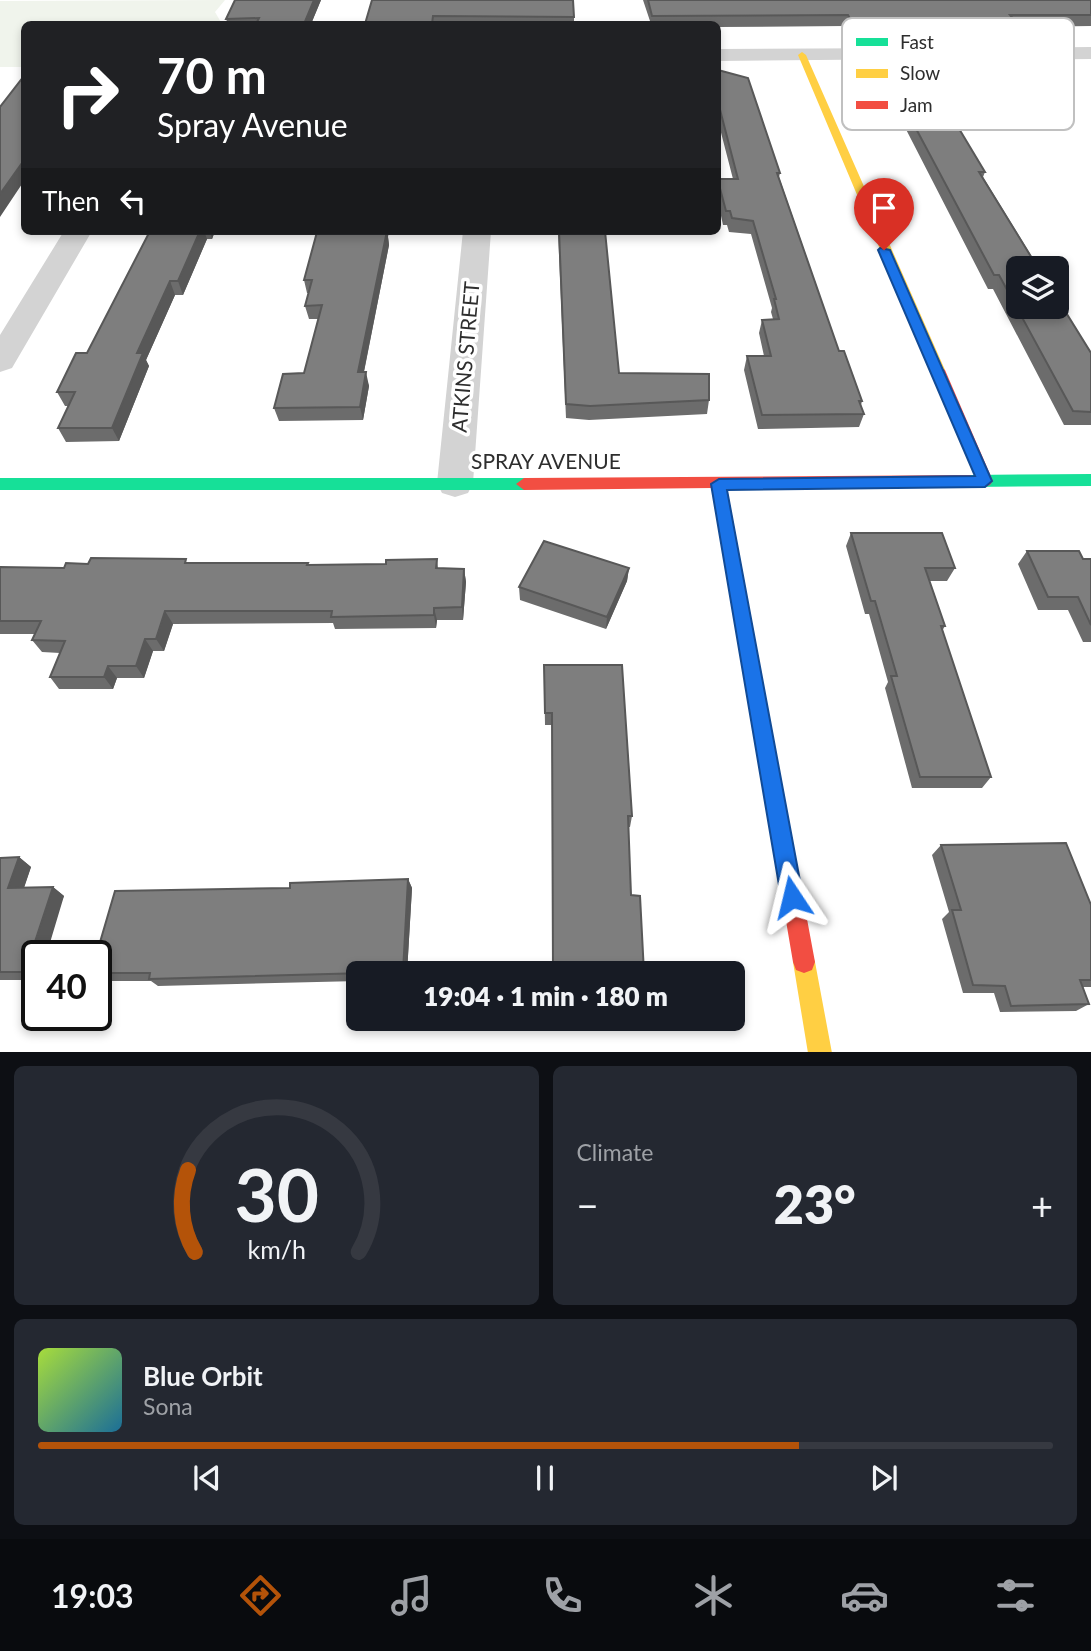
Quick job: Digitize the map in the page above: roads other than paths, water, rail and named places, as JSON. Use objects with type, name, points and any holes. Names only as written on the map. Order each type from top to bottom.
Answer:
[{"type":"street","points":[[721,55],[842,55]]},
{"type":"street","points":[[802,55],[985,481]]},
{"type":"street","points":[[0,361],[76,235]]},
{"type":"street","name":"ATKINS STREET","points":[[455,483],[477,235]]},
{"type":"street","name":"SPRAY AVENUE","points":[[0,484],[719,484],[1091,480]]},
{"type":"street","points":[[719,484],[820,1052]]}]
